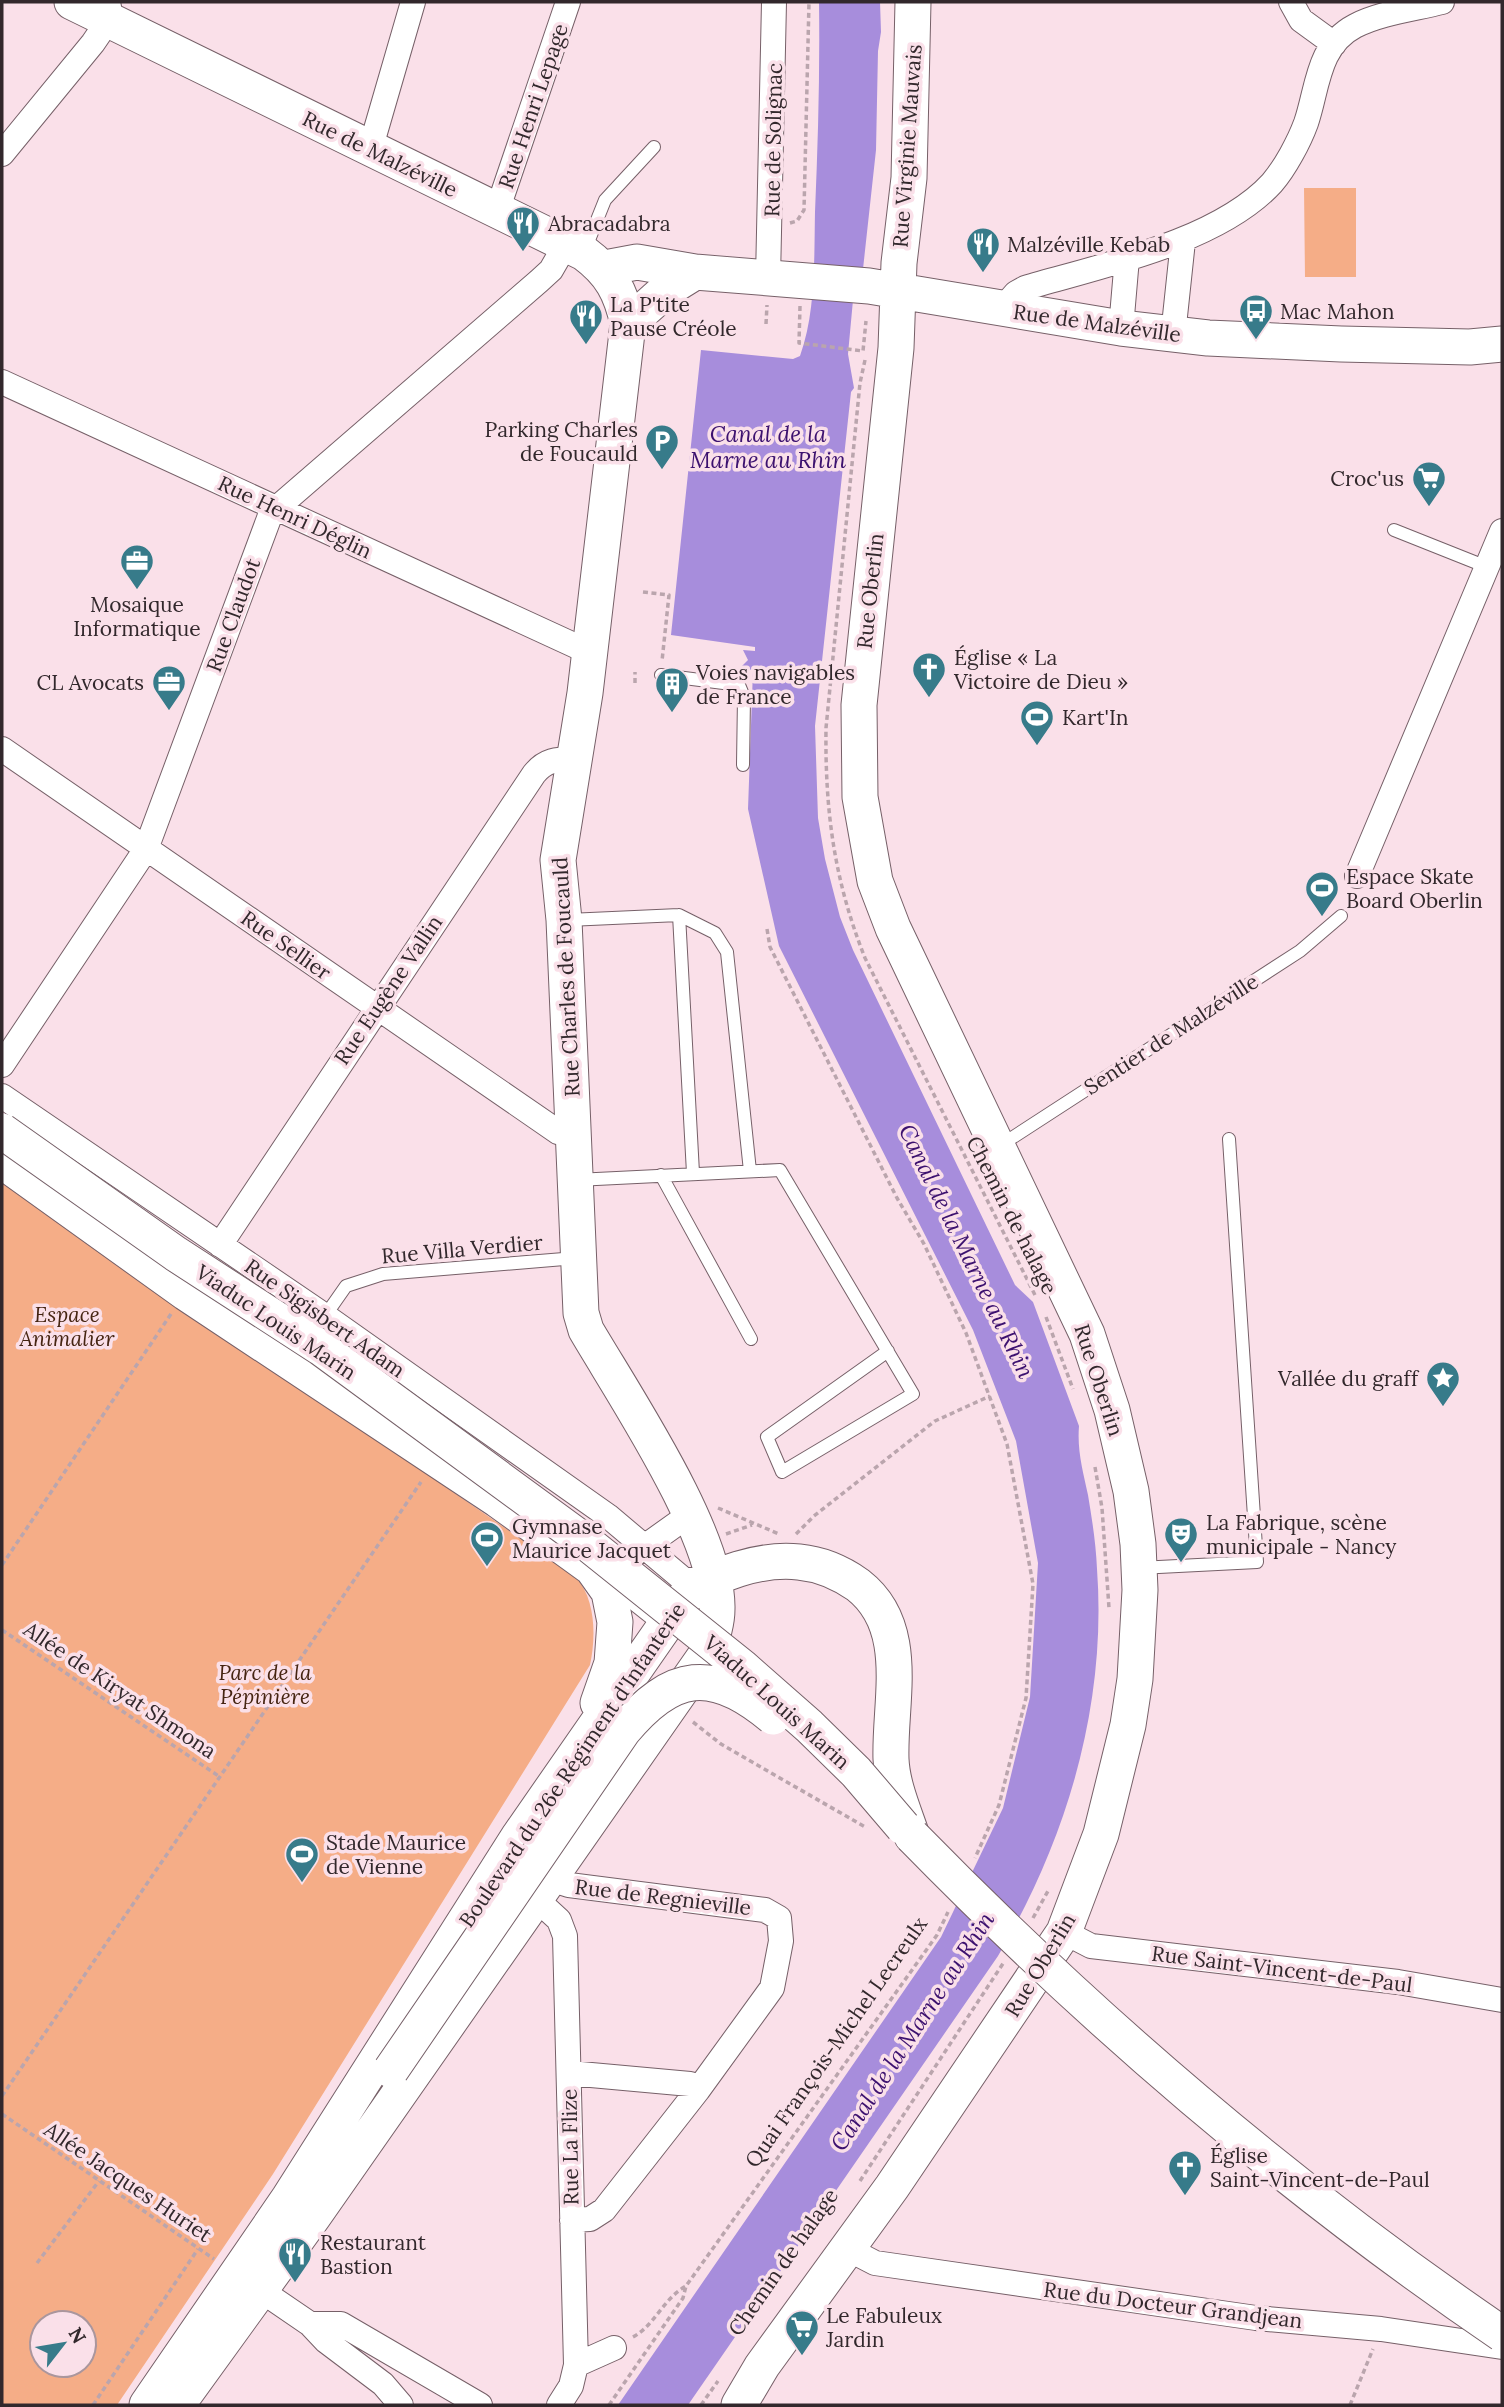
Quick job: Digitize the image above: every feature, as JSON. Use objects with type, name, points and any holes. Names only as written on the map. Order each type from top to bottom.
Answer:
[{"type":"main road","name":"Rue de Malzéville","points":[[72,2],[109,10],[370,150],[585,255],[695,272],[898,290],[1173,335],[1341,344],[1502,344]]},
{"type":"main road","name":"Rue Virginie Mauvais","points":[[898,290],[909,178],[913,2]]},
{"type":"main road","name":"Rue Charles de Foucauld","points":[[585,255],[617,287],[628,324],[589,652],[558,860],[564,920],[578,1258],[586,1330],[663,1462],[689,1515],[713,1580]]},
{"type":"main road","points":[[628,324],[666,290],[695,272]]},
{"type":"main road","name":"Rue Oberlin","points":[[730,2391],[775,2347],[848,2249],[1003,2027],[1064,1932],[1101,1834],[1128,1725],[1139,1639],[1139,1568],[1132,1491],[1112,1410],[1087,1334],[997,1147],[875,881],[860,797],[859,705],[896,348],[898,290]]},
{"type":"main road","name":"Viaduc Louis Marin","points":[[2,1131],[197,1269],[321,1348],[587,1543],[742,1667],[856,1772],[897,1832],[1097,2018],[1174,2085],[1342,2220],[1502,2334]]},
{"type":"main road","points":[[2,1161],[186,1293],[584,1561],[601,1578],[609,1592],[615,1642],[612,1663],[584,1743]]},
{"type":"main road","points":[[713,1580],[773,1561],[790,1561],[819,1566],[849,1579],[878,1605],[890,1630],[894,1716],[891,1761],[897,1832]]},
{"type":"main road","name":"Boulevard du 26e Régiment d'Infanterie","points":[[147,2405],[248,2282],[313,2217],[669,1704],[699,1652],[717,1611],[713,1580],[685,1597],[669,1631],[584,1743],[519,1836],[248,2282],[184,2403]]},
{"type":"main road","points":[[313,2217],[325,2175],[391,2070],[622,1731],[648,1703],[673,1686],[703,1682],[720,1686],[757,1703],[897,1832]]},
{"type":"street","points":[[370,150],[413,2]]},
{"type":"street","name":"Rue Henri Lepage","points":[[497,211],[568,2]]},
{"type":"street","name":"Rue de Solignac","points":[[768,278],[772,225],[774,2]]},
{"type":"street","points":[[1292,2],[1301,20],[1334,44]]},
{"type":"street","points":[[1002,309],[1016,293],[1025,288],[1183,242],[1250,201],[1273,182],[1303,131],[1320,66],[1334,44],[1355,26],[1442,2]]},
{"type":"street","points":[[2,154],[109,10]]},
{"type":"street","points":[[1173,335],[1183,242]]},
{"type":"street","name":"Rue Claudot","points":[[2,1065],[146,849],[271,513],[551,270],[585,255]]},
{"type":"street","points":[[1121,328],[1127,258]]},
{"type":"street","name":"Rue Henri Déglin","points":[[2,382],[589,652]]},
{"type":"street","points":[[1357,876],[1502,531]]},
{"type":"street","name":"Rue Sellier","points":[[2,749],[558,1132],[574,1137]]},
{"type":"street","name":"Rue Eugène Vallin","points":[[220,1245],[376,1007],[534,774],[541,765],[555,760],[574,759]]},
{"type":"street","name":"Rue Sigisbert Adam","points":[[2,1096],[325,1316],[608,1516],[684,1580],[713,1580]]},
{"type":"street","points":[[601,1578],[689,1515]]},
{"type":"street","name":"Rue de Regnieville","points":[[540,1887],[562,1884],[765,1910],[779,1918],[781,1941],[772,1988],[698,2090]]},
{"type":"street","name":"Rue La Flize","points":[[540,1887],[565,1930],[576,2365],[571,2386],[559,2405]]},
{"type":"street","name":"Rue Saint-Vincent-de-Paul","points":[[1064,1932],[1091,1946],[1398,1982],[1502,2000]]},
{"type":"street","points":[[569,2073],[691,2084],[698,2090],[604,2210],[590,2220],[572,2220]]},
{"type":"street","name":"Rue du Docteur Grandjean","points":[[848,2249],[875,2263],[1256,2318],[1381,2329],[1502,2347]]},
{"type":"street","points":[[248,2282],[310,2323],[326,2341],[383,2384],[401,2405]]},
{"type":"street","points":[[310,2323],[341,2324],[480,2405]]},
{"type":"street","points":[[576,2365],[614,2348]]},
{"type":"lane","points":[[585,255],[605,200],[654,147]]},
{"type":"lane","points":[[1394,530],[1487,568]]},
{"type":"lane","points":[[661,675],[738,685],[744,697],[743,765]]},
{"type":"lane","points":[[679,915],[693,1173]]},
{"type":"lane","points":[[564,920],[679,915],[715,933],[727,952],[750,1171]]},
{"type":"lane","name":"Sentier de Malzéville","points":[[997,1147],[1300,951],[1340,916]]},
{"type":"lane","points":[[1139,1568],[1257,1562],[1229,1139]]},
{"type":"lane","points":[[576,1180],[780,1170],[913,1394],[782,1472],[767,1437],[888,1352]]},
{"type":"lane","points":[[661,1175],[751,1339]]},
{"type":"lane","name":"Rue Villa Verdier","points":[[325,1316],[346,1286],[383,1274],[578,1258]]},
{"type":"lane","points":[[601,1578],[669,1631]]},
{"type":"path","points":[[772,225],[797,221],[804,210],[809,2]]},
{"type":"path","name":"Chemin de halage","points":[[802,319],[799,343],[859,351],[863,351],[866,321],[869,326],[860,383],[826,728],[826,779],[832,850],[850,922],[865,958],[1018,1265],[1041,1305],[1076,1396]]},
{"type":"path","points":[[643,592],[669,595],[661,675]]},
{"type":"path","points":[[635,672],[635,683]]},
{"type":"path","points":[[767,929],[770,947],[897,1198],[924,1244],[966,1333],[1007,1444],[1032,1584],[1026,1698],[999,1805],[970,1868]]},
{"type":"path","points":[[2,1565],[174,1309]]},
{"type":"path","points":[[794,1539],[798,1530],[814,1516],[935,1421],[990,1396]]},
{"type":"path","points":[[1093,1459],[1102,1508],[1109,1612]]},
{"type":"path","points":[[2,2096],[423,1479]]},
{"type":"path","points":[[720,1536],[753,1524],[784,1535]]},
{"type":"path","name":"Allée de Kiryat Shmona","points":[[2,1630],[220,1777]]},
{"type":"path","points":[[669,1704],[721,1744],[897,1832]]},
{"type":"path","points":[[1029,1924],[1051,1882]]},
{"type":"path","name":"Quai François-Michel Lecreulx","points":[[609,2405],[683,2298],[686,2286],[775,2164],[831,2079],[937,1935],[953,1902]]},
{"type":"path","name":"Chemin de halage","points":[[853,2191],[1005,1960]]},
{"type":"path","name":"Allée Jacques Huriet","points":[[2,2114],[248,2282]]},
{"type":"path","points":[[37,2263],[99,2181]]},
{"type":"path","points":[[93,2405],[198,2249]]},
{"type":"path","points":[[614,2348],[643,2332],[668,2299],[686,2286]]},
{"type":"path","points":[[1350,2405],[1381,2329]]},
{"type":"path","points":[[701,2405],[730,2391]]},
{"type":"green space","points":[[1304,188],[1356,188],[1356,277],[1305,277]]},
{"type":"green space","name":"Parc de la Pépinière","points":[[2,1180],[576,1577],[583,1586],[593,1619],[590,1665],[273,2174],[117,2405],[2,2405]]},
{"type":"water","name":"Canal de la Marne au Rhin","points":[[819,2],[880,2],[881,32],[878,51],[876,150],[863,269],[853,300],[848,354],[854,388],[851,392],[815,726],[818,818],[840,917],[853,950],[1015,1285],[1033,1302],[1079,1426],[1080,1452],[1096,1560],[1098,1620],[1095,1670],[1077,1770],[1062,1818],[1044,1865],[998,1956],[688,2405],[618,2405],[941,1937],[1003,1808],[1030,1697],[1038,1563],[1016,1441],[973,1330],[779,946],[748,809],[753,670],[740,668],[748,660],[743,650],[755,651],[755,647],[671,635],[701,350],[793,359],[800,356],[805,339],[812,303],[814,266]]},
{"type":"place","name":"Abracadabra","points":[[523,253]]},
{"type":"place","name":"Malzéville Kebab","points":[[983,274]]},
{"type":"place","name":"Mac Mahon","points":[[1256,341]]},
{"type":"place","name":"La P'tite Pause Créole","points":[[586,346]]},
{"type":"place","name":"Parking Charles de Foucauld","points":[[662,471]]},
{"type":"place","name":"Croc'us","points":[[1429,508]]},
{"type":"place","name":"Mosaique Informatique","points":[[137,591]]},
{"type":"place","name":"Église « La Victoire de Dieu »","points":[[929,699]]},
{"type":"place","name":"CL Avocats","points":[[169,712]]},
{"type":"place","name":"Voies navigables de France","points":[[672,714]]},
{"type":"place","name":"Kart'In","points":[[1037,747]]},
{"type":"place","name":"Espace Skate Board Oberlin","points":[[1322,918]]},
{"type":"place","name":"Vallée du graff","points":[[1443,1408]]},
{"type":"place","name":"La Fabrique, scène municipale - Nancy","points":[[1181,1564]]},
{"type":"place","name":"Gymnase Maurice Jacquet","points":[[487,1568]]},
{"type":"place","name":"Stade Maurice de Vienne","points":[[302,1884]]},
{"type":"place","name":"Église Saint-Vincent-de-Paul","points":[[1185,2197]]},
{"type":"place","name":"Restaurant Bastion","points":[[295,2284]]},
{"type":"place","name":"Le Fabuleux Jardin","points":[[802,2357]]},
{"type":"park label","name":"Espace Animalier","points":[[67,1326]]}]
